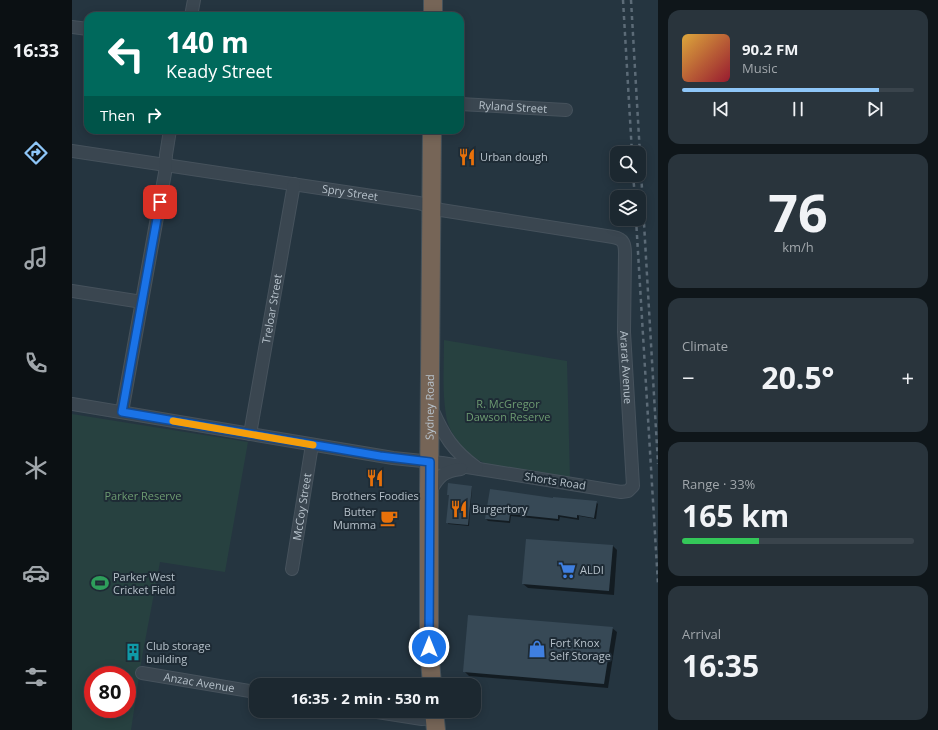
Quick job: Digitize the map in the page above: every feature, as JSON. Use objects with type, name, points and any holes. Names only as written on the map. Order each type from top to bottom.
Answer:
[{"type":"highway","points":[[433,12],[434,0]]},
{"type":"highway","name":"Sydney Road","points":[[431,678],[429,647],[429,493],[432,134]]},
{"type":"street","points":[[192,12],[194,0]]},
{"type":"street","points":[[72,27],[84,28]]},
{"type":"street","name":"Ryland Street","points":[[464,104],[566,110]]},
{"type":"street","points":[[122,412],[165,174],[169,134]]},
{"type":"street","name":"Spry Street","points":[[72,151],[419,203],[441,210],[618,238],[625,244]]},
{"type":"street","name":"Treloar Street","points":[[250,434],[294,184]]},
{"type":"street","name":"Ararat Avenue","points":[[625,244],[624,332],[633,483],[630,490]]},
{"type":"street","points":[[72,291],[142,302]]},
{"type":"street","name":"Shorts Road","points":[[72,404],[312,445],[621,492],[630,490]]},
{"type":"street","name":"Shorts Road","points":[[430,405],[446,439],[476,469]]},
{"type":"street","name":"McCoy Street","points":[[292,569],[312,445]]},
{"type":"street","name":"Shorts Road","points":[[429,493],[438,477],[443,473],[453,470],[476,469]]},
{"type":"street","name":"Anzac Avenue","points":[[142,673],[249,691]]},
{"type":"street","points":[[416,718],[435,720]]},
{"type":"green space","name":"R. McGregor Dawson Reserve","points":[[444,340],[567,361],[570,479],[486,464],[466,451],[455,438],[446,415],[444,387]]},
{"type":"green space","name":"Parker Reserve","points":[[72,414],[248,442],[225,572],[160,562],[136,697],[136,666],[84,666],[84,718],[133,718],[131,730],[72,730]]},
{"type":"building","name":"Burgertory","points":[[448,483],[472,486],[468,525],[446,523],[449,495],[447,495]]},
{"type":"building","points":[[490,489],[553,498],[597,501],[594,518],[577,515],[577,518],[558,515],[558,519],[510,514],[509,521],[485,519]]},
{"type":"building","name":"ALDI","points":[[526,539],[613,545],[609,591],[522,584]]},
{"type":"building","name":"Fort Knox Self Storage","points":[[468,615],[613,627],[604,684],[463,672]]},
{"type":"building","name":"Club storage building","points":[[128,647],[138,649],[137,657],[127,655]]},
{"type":"railway","points":[[623,0],[632,146]]},
{"type":"railway","points":[[631,0],[658,464]]},
{"type":"railway","points":[[634,182],[634,190]]},
{"type":"railway","points":[[636,226],[658,584]]},
{"type":"slow traffic","points":[[173,421],[313,445]]},
{"type":"place","name":"Urban dough","points":[[467,157]]},
{"type":"place","name":"Brothers Foodies","points":[[375,478]]},
{"type":"place","name":"Burgertory","points":[[459,509]]},
{"type":"place","name":"Butter Mumma","points":[[389,518]]},
{"type":"place","name":"ALDI","points":[[567,570]]},
{"type":"place","name":"Parker West Cricket Field","points":[[100,583]]},
{"type":"place","name":"Fort Knox Self Storage","points":[[537,649]]},
{"type":"place","name":"Club storage building","points":[[133,652]]},
{"type":"route","points":[[160,202],[122,412],[380,456],[418,462],[430,462],[429,647]]}]
